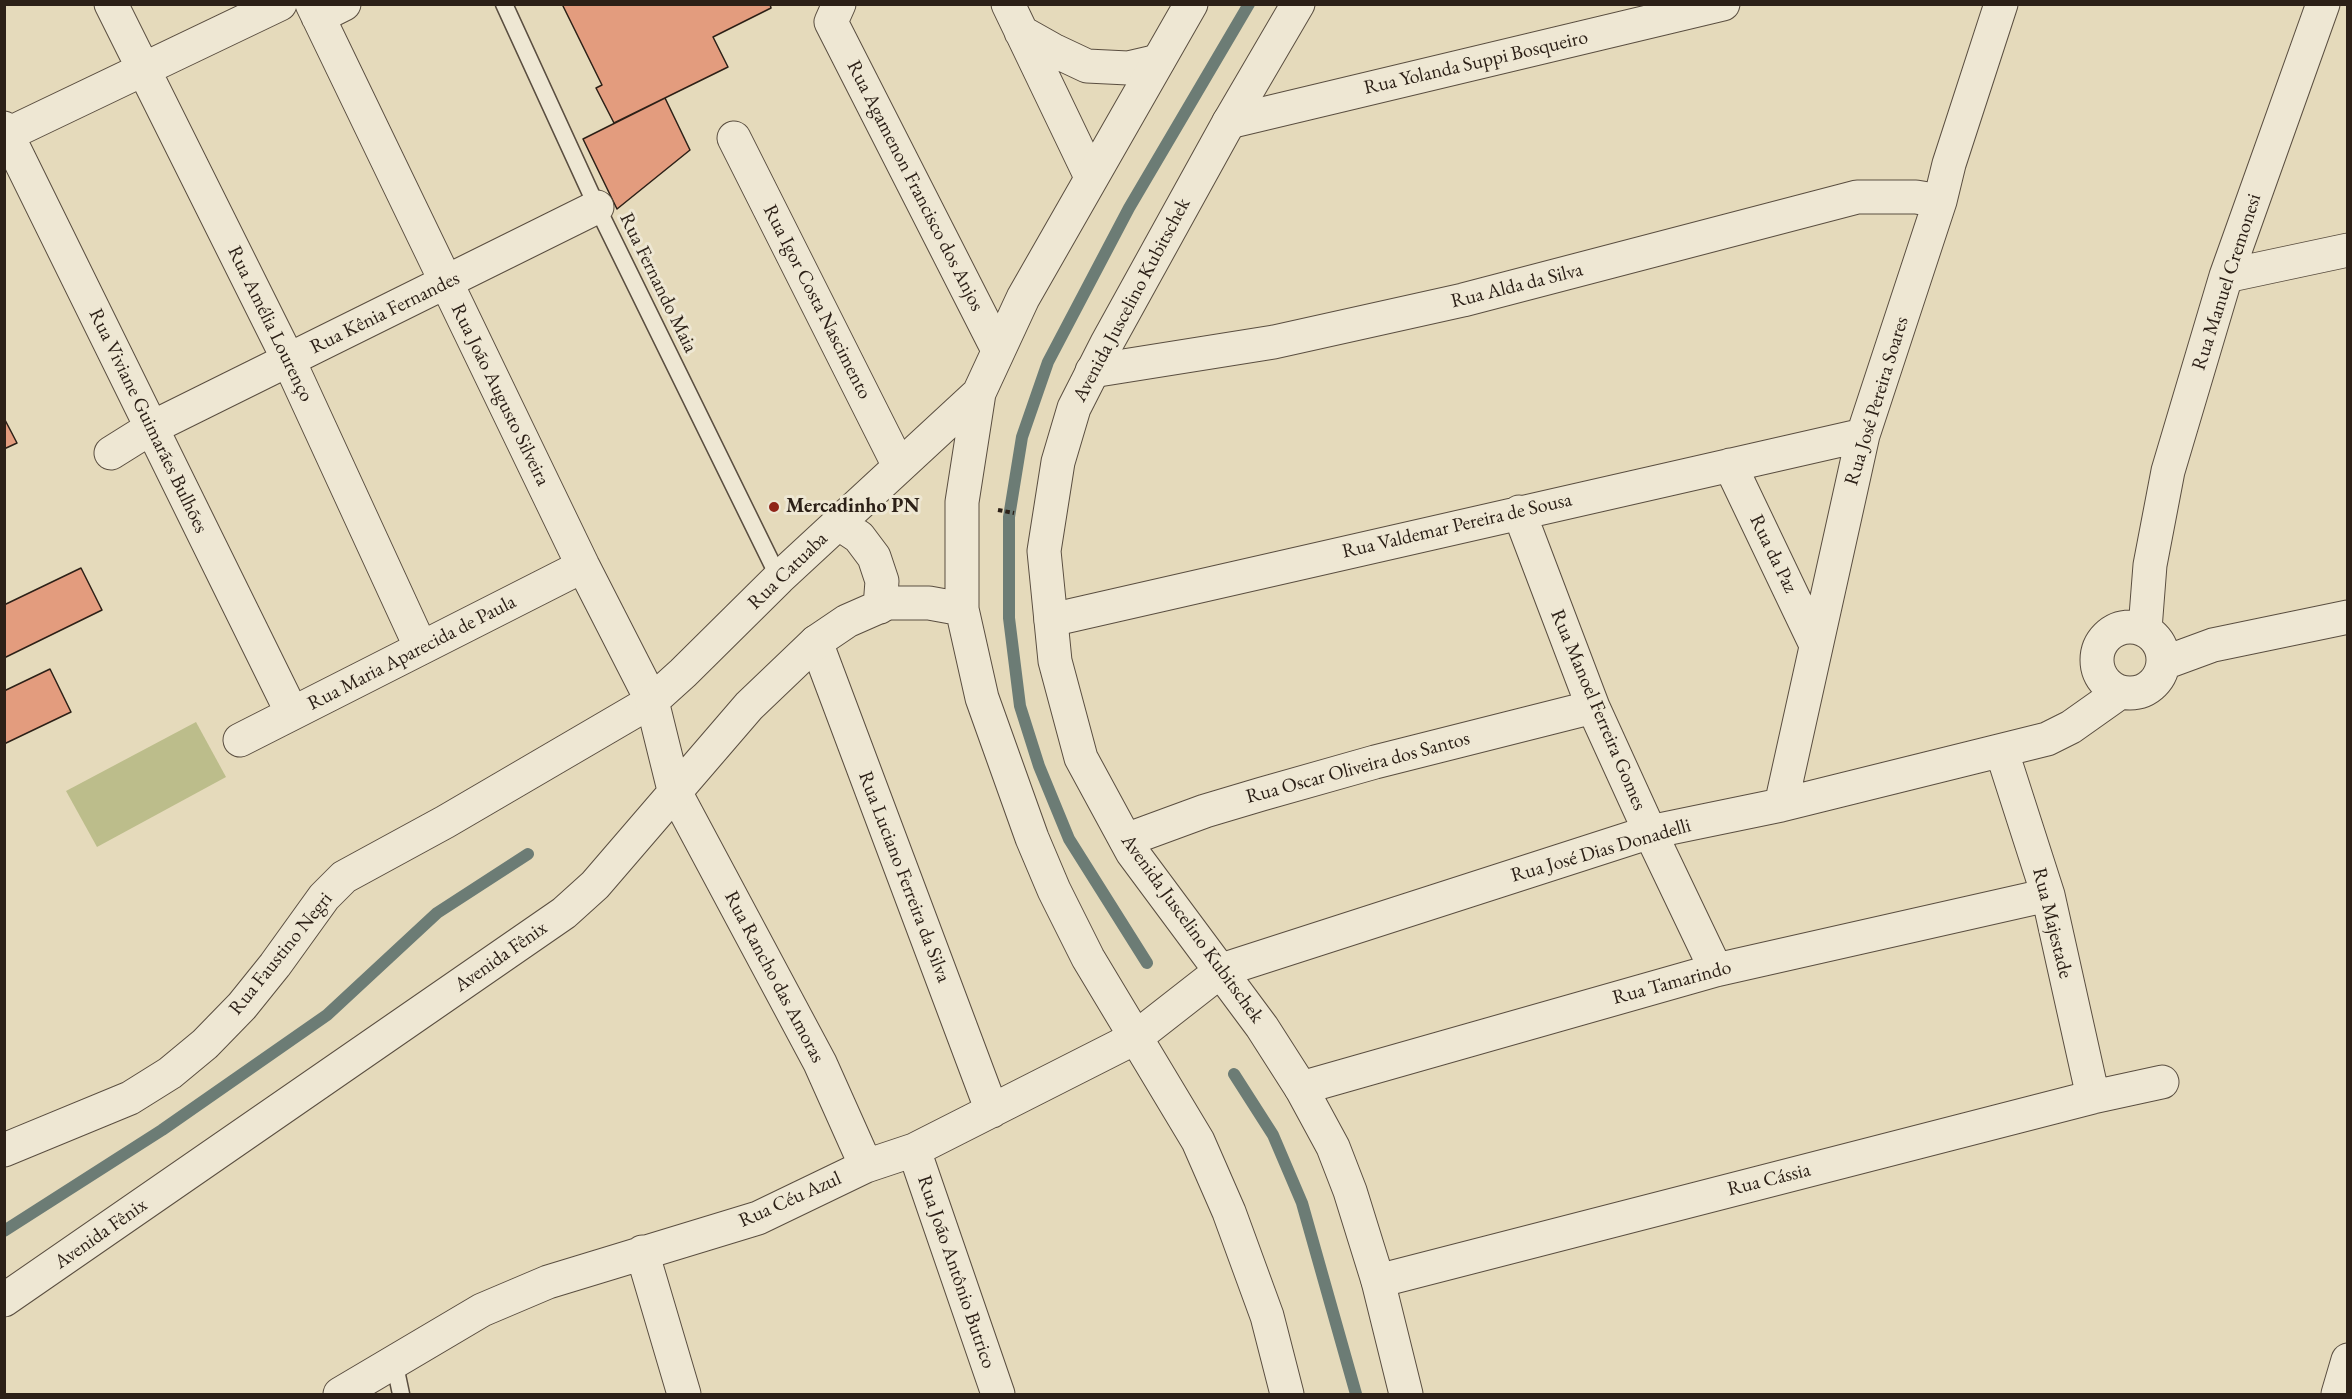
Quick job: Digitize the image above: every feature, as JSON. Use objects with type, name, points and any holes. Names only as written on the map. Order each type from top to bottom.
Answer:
[{"type":"street","name":"Rua Amélia Lourenço","points":[[111,4],[289,361],[421,648]]},
{"type":"street","points":[[5,133],[144,71],[280,4]]},
{"type":"street","points":[[1191,4],[1023,298],[979,393],[962,502],[962,609],[982,698],[1032,838],[1054,890],[1088,958],[1198,1141],[1229,1212],[1267,1317],[1287,1395]]},
{"type":"street","name":"Avenida Juscelino Kubitschek","points":[[1298,4],[1229,122],[1092,371],[1074,408],[1058,462],[1044,551],[1055,661],[1081,758],[1132,852],[1222,970],[1301,1088],[1333,1147],[1350,1191],[1378,1281],[1406,1395]]},
{"type":"street","name":"Rua Yolanda Suppi Bosqueiro","points":[[1229,122],[1723,4]]},
{"type":"street","name":"Rua José Pereira Soares","points":[[1781,805],[1815,643],[1863,435],[1940,201],[2001,4]]},
{"type":"street","name":"Rua Manuel Cremonesi","points":[[2148,640],[2150,565],[2168,471],[2226,276],[2323,4]]},
{"type":"street","name":"Rua João Augusto Silveira","points":[[325,8],[446,283],[583,566],[652,701],[674,790]]},
{"type":"street","name":"Rua Agamenon Francisco dos Anjos","points":[[835,13],[998,350]]},
{"type":"street","points":[[1015,18],[1053,50],[1087,66],[1128,68],[1158,61]]},
{"type":"street","points":[[1015,18],[1091,177]]},
{"type":"street","name":"Rua Viviane Guimarães Bulhões","points":[[5,133],[292,713]]},
{"type":"street","name":"Rua Igor Costa Nascimento","points":[[734,138],[899,465]]},
{"type":"street","name":"Rua Alda da Silva","points":[[1092,371],[1274,342],[1452,303],[1857,197],[1916,197],[1940,201]]},
{"type":"street","name":"Rua Kênia Fernandes","points":[[111,453],[152,428],[597,207]]},
{"type":"street","points":[[2226,276],[2348,250]]},
{"type":"street","name":"Rua Catuaba","points":[[652,701],[779,578],[979,393]]},
{"type":"street","name":"Rua Valdemar Pereira de Sousa","points":[[1051,620],[1863,435]]},
{"type":"street","name":"Rua da Paz","points":[[1730,465],[1815,643]]},
{"type":"street","name":"Rua Manoel Ferreira Gomes","points":[[1519,512],[1593,706],[1716,970]]},
{"type":"street","points":[[838,523],[859,537],[874,557],[882,581],[880,607]]},
{"type":"street","name":"Rua Maria Aparecida de Paula","points":[[240,740],[583,566]]},
{"type":"street","name":"Avenida Fênix","points":[[4,1300],[564,913],[595,885],[674,790],[749,706],[816,642],[847,621],[888,603],[929,603],[962,609]]},
{"type":"street","points":[[2148,640],[2157,682],[2140,693],[2112,688],[2096,666],[2098,648],[2108,633],[2148,640],[2214,645],[2348,617]]},
{"type":"street","name":"Rua Luciano Ferreira da Silva","points":[[816,642],[992,1112]]},
{"type":"street","name":"Rua José Dias Donadelli","points":[[1222,970],[1650,832],[1781,805],[2047,739],[2087,716],[2112,688]]},
{"type":"street","name":"Rua Faustino Negri","points":[[4,1150],[130,1098],[170,1073],[205,1044],[242,1006],[324,897],[344,878],[652,701]]},
{"type":"street","name":"Rua Oscar Oliveira dos Santos","points":[[1126,840],[1205,811],[1262,794],[1375,762],[1593,706]]},
{"type":"street","name":"Rua Majestade","points":[[2002,752],[2048,895],[2093,1096]]},
{"type":"street","name":"Rua Rancho das Amoras","points":[[674,790],[820,1063],[866,1166]]},
{"type":"street","name":"Rua Tamarindo","points":[[1301,1088],[1716,970],[2048,895]]},
{"type":"street","name":"Rua Céu Azul","points":[[340,1395],[394,1360],[482,1310],[548,1282],[758,1218],[866,1166],[914,1150],[1135,1038],[1222,970]]},
{"type":"street","name":"Rua Cássia","points":[[1378,1281],[2093,1096],[2162,1082]]},
{"type":"street","name":"Rua João Antônio Butrico","points":[[914,1150],[998,1395]]},
{"type":"street","points":[[642,1252],[684,1395]]},
{"type":"street","points":[[2338,1395],[2348,1360]]},
{"type":"lane","name":"Rua Fernando Maia","points":[[504,4],[597,207],[779,578]]},
{"type":"lane","points":[[394,1360],[401,1395]]},
{"type":"path","points":[[995,509],[1017,514]]},
{"type":"green space","points":[[196,722],[226,777],[97,847],[66,791]]},
{"type":"building","points":[[562,4],[770,4],[771,8],[713,37],[728,67],[614,123],[596,88],[602,85]]},
{"type":"building","points":[[665,98],[690,150],[617,209],[583,139]]},
{"type":"building","points":[[4,418],[17,443],[4,449]]},
{"type":"building","points":[[81,568],[102,610],[4,658],[4,605]]},
{"type":"building","points":[[50,669],[71,712],[4,744],[4,691]]},
{"type":"waterway","points":[[1147,963],[1069,839],[1039,766],[1020,706],[1009,618],[1009,517],[1022,437],[1048,362],[1129,208],[1249,4]]},
{"type":"waterway","points":[[4,1231],[162,1130],[327,1015],[437,913],[528,854]]},
{"type":"waterway","points":[[1234,1074],[1273,1135],[1302,1203],[1356,1394]]},
{"type":"place","name":"Mercadinho PN","points":[[774,507]]}]
